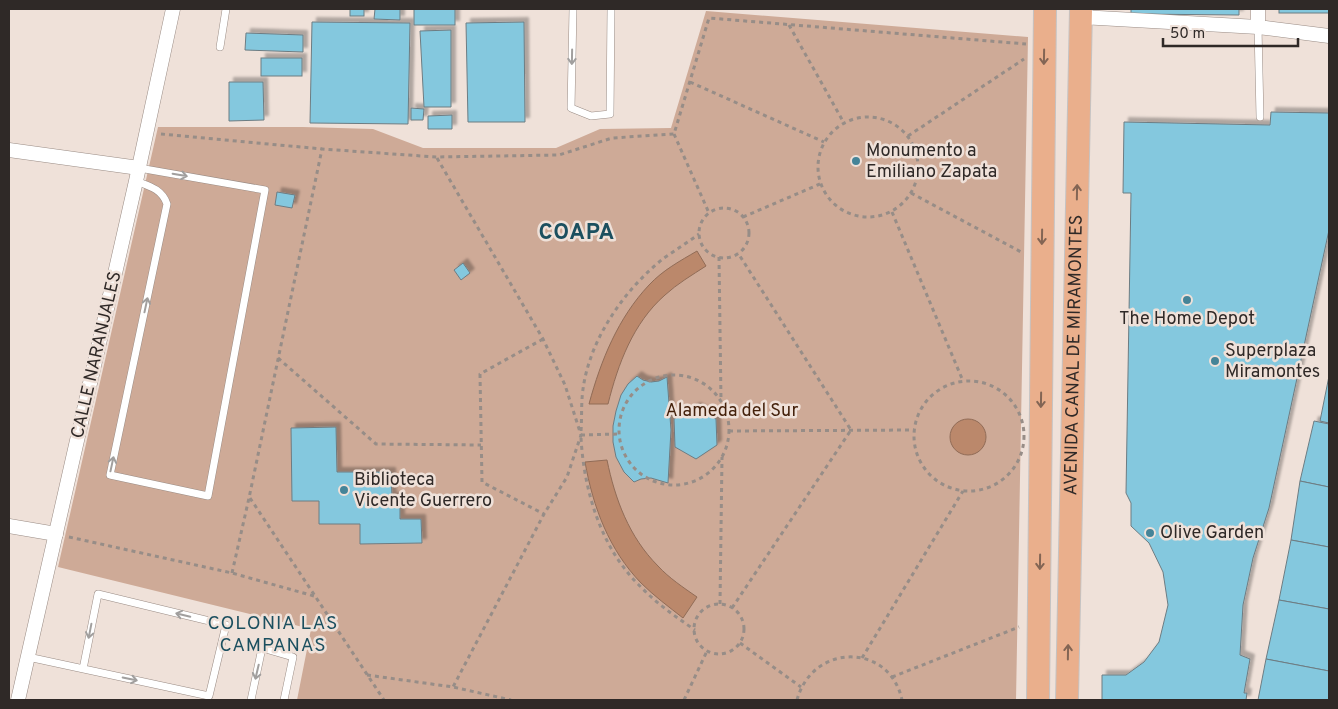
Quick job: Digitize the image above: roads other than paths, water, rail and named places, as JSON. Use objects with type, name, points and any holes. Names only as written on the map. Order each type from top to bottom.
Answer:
[{"type":"main road","name":"AVENIDA CANAL DE MIRAMONTES","points":[[1038,700],[1045,9]]},
{"type":"main road","name":"AVENIDA CANAL DE MIRAMONTES","points":[[1067,700],[1081,13]]},
{"type":"street","name":"CALLE NARANJALES","points":[[18,700],[173,9]]},
{"type":"street","points":[[1258,9],[1258,27]]},
{"type":"street","points":[[1081,13],[1258,27],[1329,36]]},
{"type":"street","points":[[9,150],[137,175]]},
{"type":"street","points":[[9,526],[56,534]]},
{"type":"lane","points":[[220,47],[226,9]]},
{"type":"lane","points":[[573,9],[571,108],[591,116],[610,114],[610,9]]},
{"type":"lane","points":[[1258,27],[1260,117]]},
{"type":"lane","points":[[137,175],[222,182],[266,190],[208,496],[110,475],[167,204],[161,192],[137,175]]},
{"type":"lane","points":[[28,657],[83,669],[209,696],[226,625],[98,594],[83,669]]},
{"type":"lane","points":[[251,700],[262,648],[293,657],[284,700]]},
{"type":"place","name":"Monumento a Emiliano Zapata","points":[[856,161]]},
{"type":"place","name":"The Home Depot","points":[[1187,300]]},
{"type":"place","name":"Superplaza Miramontes","points":[[1215,361]]},
{"type":"place","name":"Biblioteca Vicente Guerrero","points":[[344,490]]},
{"type":"place","name":"Olive Garden","points":[[1150,533]]},
{"type":"district","name":"COAPA","points":[[577,233]]},
{"type":"district","name":"COLONIA LAS CAMPANAS","points":[[273,635]]},
{"type":"park label","name":"Alameda del Sur","points":[[732,411]]}]
